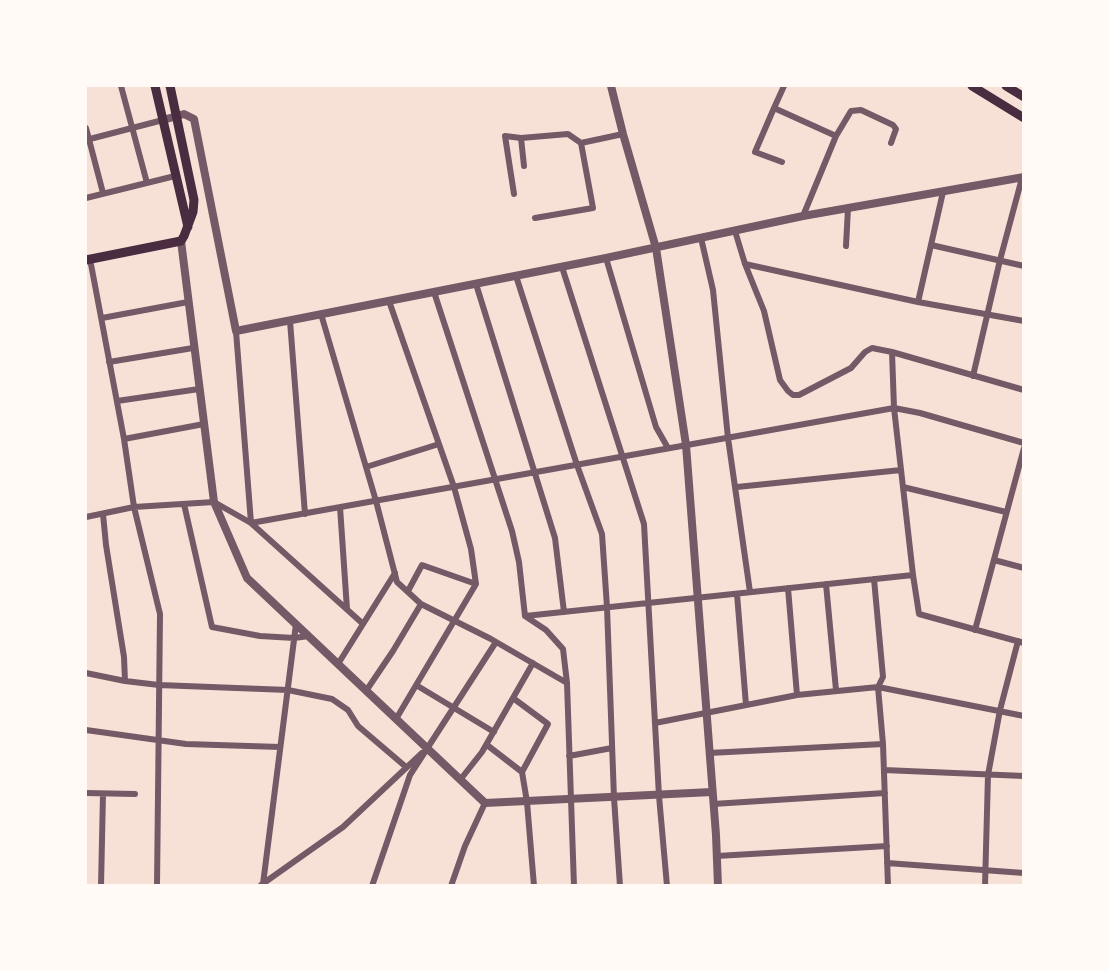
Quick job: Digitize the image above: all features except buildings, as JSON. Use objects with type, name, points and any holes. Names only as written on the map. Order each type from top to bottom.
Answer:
[{"type":"main road","points":[[155,86],[188,227]]},
{"type":"main road","points":[[88,259],[181,241],[188,227],[194,200],[170,86]]},
{"type":"main road","points":[[972,86],[1023,117]]},
{"type":"main road","points":[[1006,86],[1023,97]]},
{"type":"street","points":[[121,86],[147,183]]},
{"type":"street","points":[[611,86],[656,248],[686,445],[718,885]]},
{"type":"street","points":[[782,162],[755,152],[784,86]]},
{"type":"street","points":[[774,108],[837,136]]},
{"type":"street","points":[[802,216],[837,136],[851,111],[855,109],[893,126],[896,129],[891,143]]},
{"type":"street","points":[[87,139],[184,114],[194,119],[236,331],[251,523]]},
{"type":"street","points":[[86,128],[103,194]]},
{"type":"street","points":[[514,194],[505,136],[521,138],[568,134],[581,143],[593,208],[535,218]]},
{"type":"street","points":[[581,143],[623,134]]},
{"type":"street","points":[[521,138],[524,166]]},
{"type":"street","points":[[86,198],[175,176]]},
{"type":"street","points":[[236,331],[656,248],[802,216],[1023,178],[1000,260],[973,376]]},
{"type":"street","points":[[918,302],[943,192]]},
{"type":"street","points":[[846,246],[848,208]]},
{"type":"street","points":[[735,231],[745,264],[764,311],[780,380],[793,394],[799,394],[851,368],[865,352],[872,348],[1023,390]]},
{"type":"street","points":[[701,238],[713,290],[728,438],[737,487],[750,592]]},
{"type":"street","points":[[181,241],[214,502],[247,578],[485,803],[712,792]]},
{"type":"street","points":[[930,245],[1023,266]]},
{"type":"street","points":[[606,258],[656,427],[668,448]]},
{"type":"street","points":[[88,259],[102,318],[134,507],[160,614],[157,885]]},
{"type":"street","points":[[745,264],[918,302],[1023,321]]},
{"type":"street","points":[[562,267],[644,524],[659,796],[668,885]]},
{"type":"street","points":[[516,276],[577,465],[602,534],[620,885]]},
{"type":"street","points":[[476,284],[555,538],[564,612]]},
{"type":"street","points":[[434,292],[512,531],[519,562],[525,616],[546,630],[563,648],[567,683],[574,885]]},
{"type":"street","points":[[389,301],[454,487],[471,549],[476,584],[396,719]]},
{"type":"street","points":[[102,318],[188,302]]},
{"type":"street","points":[[321,314],[376,501],[397,582],[421,604],[496,642],[567,683]]},
{"type":"street","points":[[290,321],[305,514]]},
{"type":"street","points":[[110,362],[193,348]]},
{"type":"street","points":[[892,352],[894,408],[919,614],[1021,642],[1000,710],[988,775],[985,885]]},
{"type":"street","points":[[117,401],[199,389]]},
{"type":"street","points":[[251,523],[894,408],[920,413],[1023,443]]},
{"type":"street","points":[[124,439],[204,424]]},
{"type":"street","points":[[366,467],[439,444]]},
{"type":"street","points":[[975,630],[1023,448]]},
{"type":"street","points":[[737,487],[901,471]]},
{"type":"street","points":[[903,487],[1006,512]]},
{"type":"street","points":[[86,517],[134,507],[214,502],[251,523],[362,623]]},
{"type":"street","points":[[184,504],[212,627],[260,636],[294,638],[309,636]]},
{"type":"street","points":[[340,507],[347,610]]},
{"type":"street","points":[[103,514],[124,657],[125,681]]},
{"type":"street","points":[[994,560],[1023,568]]},
{"type":"street","points":[[408,591],[422,565],[476,584]]},
{"type":"street","points":[[338,664],[395,573]]},
{"type":"street","points":[[525,616],[913,575]]},
{"type":"street","points":[[874,579],[883,678],[878,687],[883,744],[888,885]]},
{"type":"street","points":[[826,584],[836,690]]},
{"type":"street","points":[[788,588],[797,695]]},
{"type":"street","points":[[737,594],[746,705]]},
{"type":"street","points":[[366,691],[421,604]]},
{"type":"street","points":[[262,885],[296,624]]},
{"type":"street","points":[[372,885],[411,775],[426,748],[496,642]]},
{"type":"street","points":[[460,780],[487,745],[533,663]]},
{"type":"street","points":[[86,673],[159,685],[288,690],[332,699],[348,710],[358,726],[406,767]]},
{"type":"street","points":[[416,686],[494,732]]},
{"type":"street","points":[[655,723],[797,695],[878,687],[1023,716]]},
{"type":"street","points":[[513,698],[548,724],[522,772],[527,802],[534,885]]},
{"type":"street","points":[[86,730],[158,741],[280,747]]},
{"type":"street","points":[[710,753],[883,744]]},
{"type":"street","points":[[487,745],[522,772]]},
{"type":"street","points":[[262,885],[343,827],[426,748]]},
{"type":"street","points":[[569,756],[612,748]]},
{"type":"street","points":[[884,770],[1023,776]]},
{"type":"street","points":[[86,793],[135,794]]},
{"type":"street","points":[[101,885],[103,794]]},
{"type":"street","points":[[713,804],[885,794]]},
{"type":"street","points":[[451,885],[465,846],[485,803]]},
{"type":"street","points":[[717,856],[887,846]]},
{"type":"street","points":[[887,864],[1023,873]]}]
